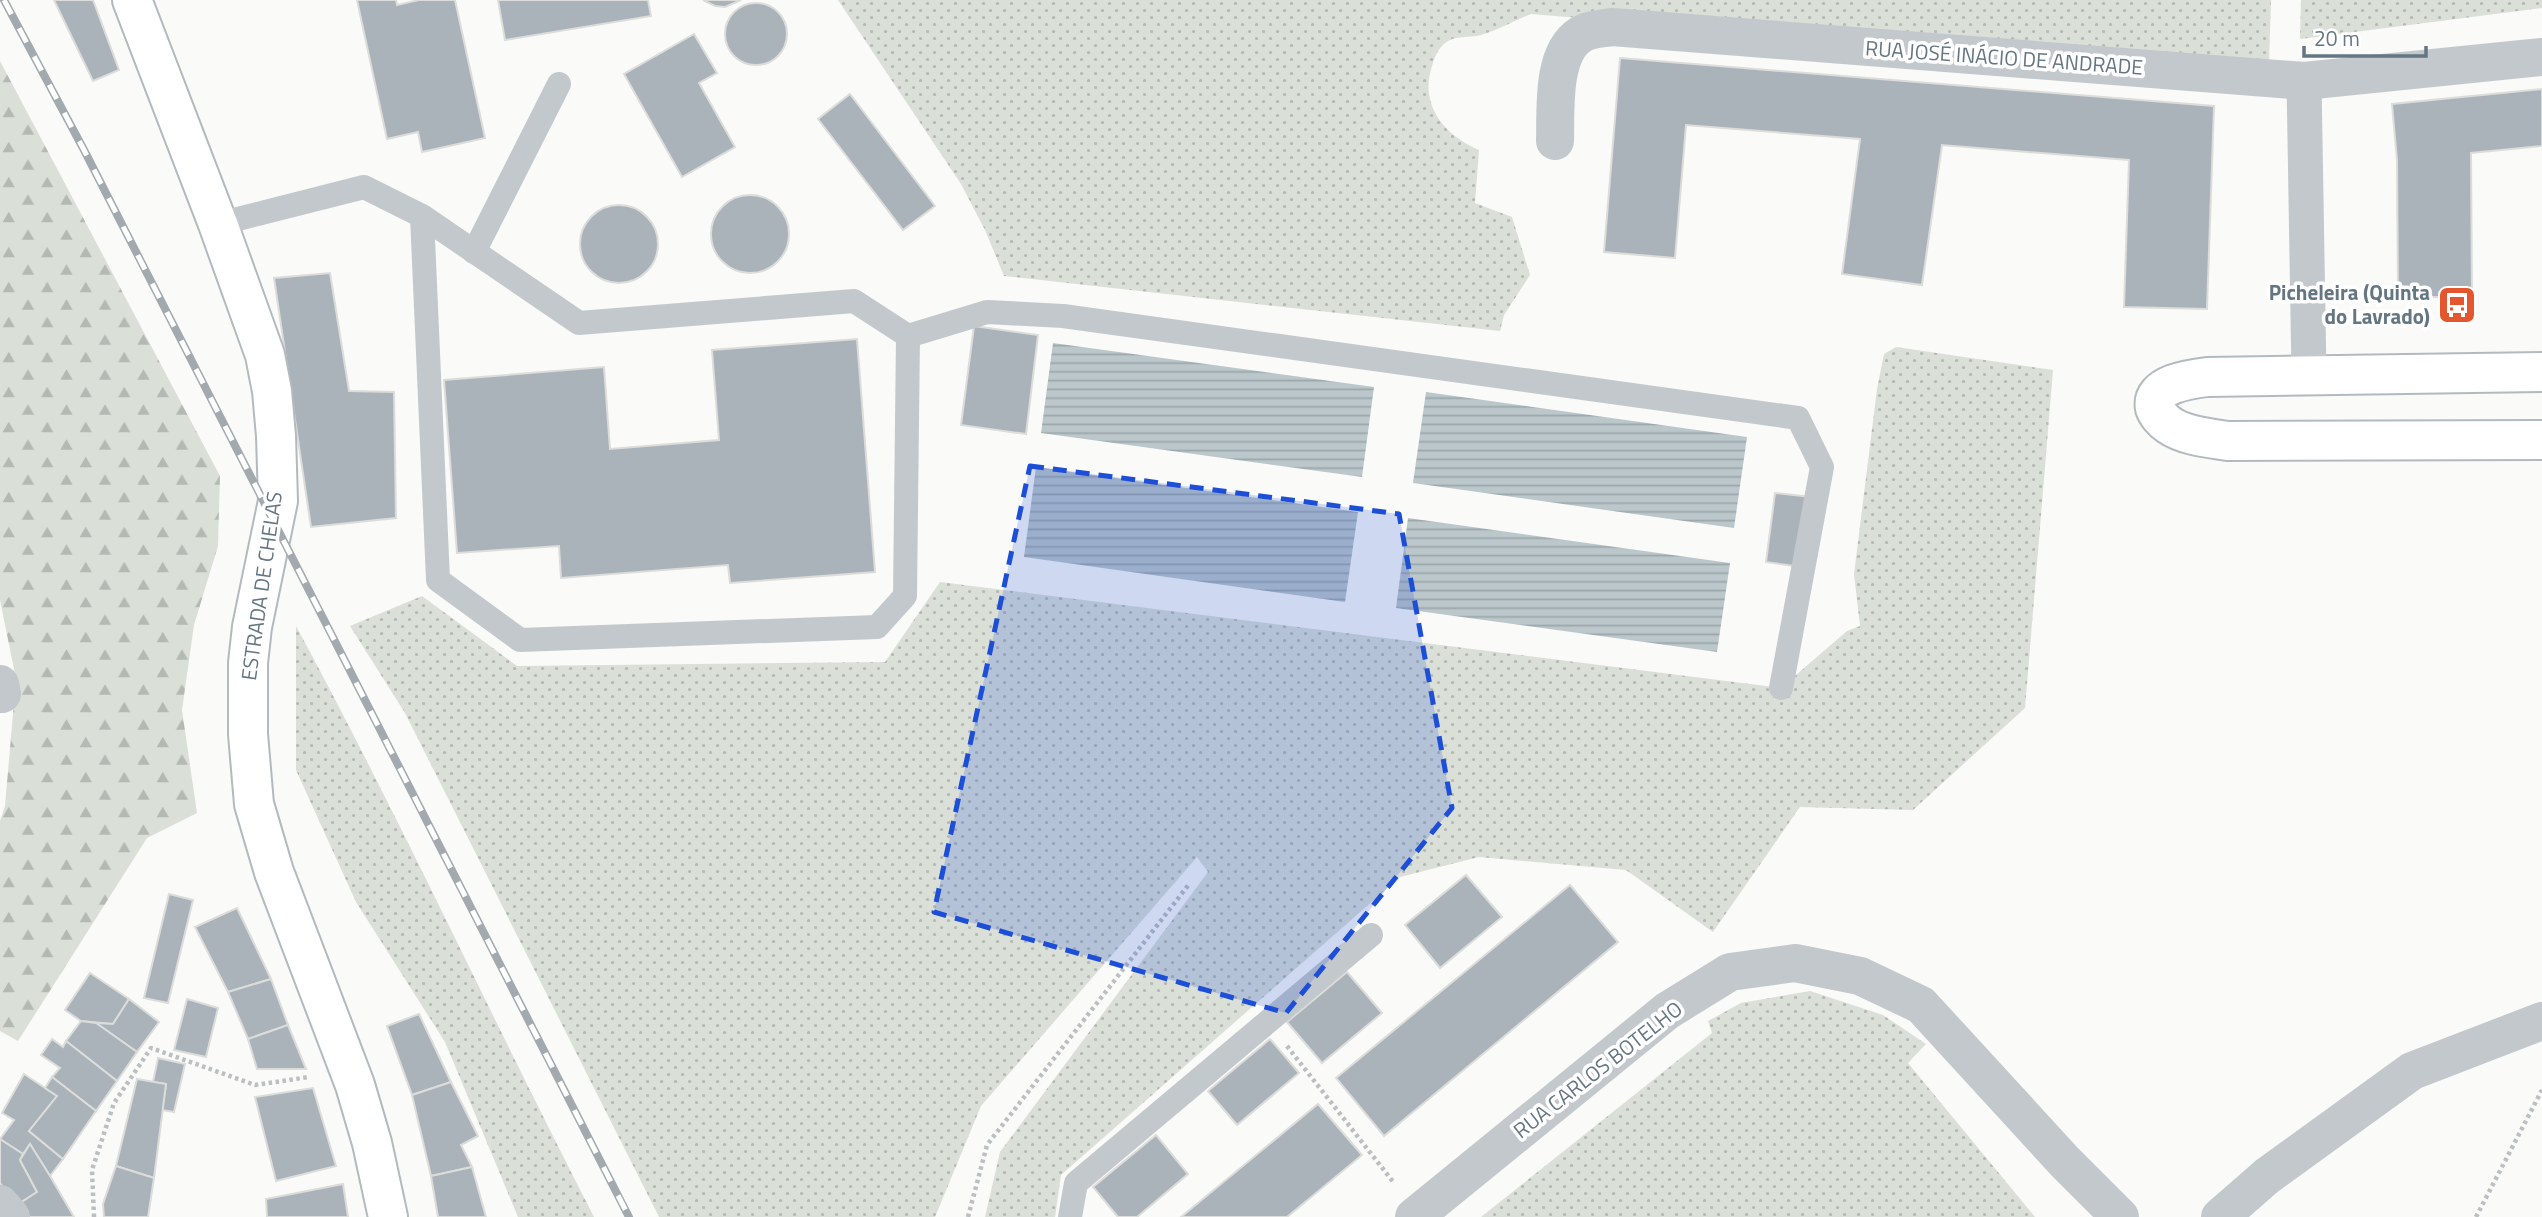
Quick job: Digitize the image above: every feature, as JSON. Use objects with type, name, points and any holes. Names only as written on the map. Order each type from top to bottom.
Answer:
[{"type":"main road","name":"ESTRADA DE CHELAS","points":[[132,0],[265,355],[276,436],[278,501],[252,627],[248,663],[248,734],[254,804],[274,872],[355,1086],[372,1143],[388,1217]]},
{"type":"main road","points":[[2542,372],[2207,377],[2171,385],[2158,394],[2154,405],[2168,425],[2228,441],[2542,440]]},
{"type":"street","name":"RUA JOSÉ INÁCIO DE ANDRADE","points":[[1555,141],[1556,88],[1568,46],[1580,35],[1595,29],[1612,27],[2304,81],[2542,57]]},
{"type":"street","points":[[2304,81],[2309,375]]},
{"type":"street","name":"RUA CARLOS BOTELHO","points":[[1416,1215],[1668,1011],[1730,972],[1795,963],[1860,976],[1921,1004],[2064,1162],[2120,1217]]},
{"type":"street","points":[[2220,1217],[2267,1176],[2412,1071],[2542,1021]]},
{"type":"street","points":[[0,1204],[11,1217]]},
{"type":"lane","points":[[474,252],[559,85]]},
{"type":"lane","points":[[218,224],[364,187],[422,216],[579,323],[854,301],[908,336],[987,312],[1063,316],[1798,418],[1822,467],[1782,688]]},
{"type":"lane","points":[[422,216],[438,580],[520,640],[877,627],[905,596],[908,336]]},
{"type":"lane","points":[[1070,1217],[1076,1183],[1371,935]]},
{"type":"path","points":[[968,1217],[987,1145],[1190,883]]},
{"type":"path","points":[[1268,1022],[1416,1215]]},
{"type":"path","points":[[94,1217],[92,1170],[114,1103],[151,1048],[255,1085],[319,1076]]},
{"type":"path","points":[[2476,1217],[2542,1090]]},
{"type":"highlighted area","points":[[1030,466],[1399,514],[1452,808],[1286,1013],[934,912]]},
{"type":"green space","points":[[838,0],[2271,0],[2269,63],[1999,52],[1531,14],[1481,35],[1449,40],[1438,51],[1432,66],[1429,93],[1432,106],[1445,127],[1466,144],[1479,150],[1475,203],[1512,217],[1530,275],[1504,315],[1500,331],[1004,276],[985,230],[961,184]]},
{"type":"green space","points":[[2301,0],[2542,0],[2542,8],[2300,39]]},
{"type":"green space","points":[[0,61],[220,476],[218,546],[194,625],[182,710],[197,813],[147,838],[18,1041],[0,1031],[0,821],[5,806],[16,679],[0,600]]},
{"type":"green space","points":[[1896,347],[2053,370],[2025,708],[1913,810],[1800,807],[1713,932],[1626,870],[1479,857],[1400,877],[1061,1175],[1055,1217],[985,1217],[1000,1152],[1208,872],[1197,857],[981,1106],[935,1217],[659,1217],[405,713],[350,626],[422,596],[517,666],[885,662],[940,582],[1781,688],[1847,631],[1860,626],[1854,574],[1877,389],[1884,354]]},
{"type":"green space","points":[[296,626],[373,773],[594,1217],[518,1217],[445,1042],[356,902],[296,770]]},
{"type":"green space","points":[[1810,991],[1883,1015],[1926,1044],[1908,1063],[2035,1217],[1481,1217],[1712,1033],[1708,1021],[1741,1003]]},
{"type":"shaded area","points":[[1053,343],[1374,387],[1362,477],[1041,433]]},
{"type":"shaded area","points":[[1426,392],[1747,437],[1734,528],[1413,483]]},
{"type":"shaded area","points":[[1036,467],[1358,512],[1345,602],[1024,557]]},
{"type":"shaded area","points":[[1408,518],[1730,563],[1717,652],[1396,608]]},
{"type":"building","points":[[54,0],[93,0],[119,70],[93,81]]},
{"type":"building","points":[[357,0],[396,0],[397,5],[419,0],[455,0],[485,138],[422,152],[418,132],[387,139]]},
{"type":"building","points":[[498,0],[648,0],[651,16],[505,40]]},
{"type":"building","points":[[703,0],[741,0],[725,7]]},
{"type":"building","points":[[756,3],[778,12],[787,34],[778,56],[756,65],[734,56],[725,34],[734,12]]},
{"type":"building","points":[[694,34],[717,73],[699,83],[735,147],[682,177],[624,74]]},
{"type":"building","points":[[1620,58],[2214,106],[2207,309],[2124,307],[2129,160],[1942,145],[1922,285],[1842,274],[1860,139],[1686,125],[1675,258],[1604,252]]},
{"type":"building","points":[[2542,89],[2542,146],[2471,153],[2472,297],[2398,297],[2397,160],[2392,104]]},
{"type":"building","points":[[850,94],[935,206],[903,230],[818,119]]},
{"type":"building","points":[[750,195],[765,198],[777,207],[786,219],[789,234],[786,249],[777,261],[765,270],[750,273],[735,270],[723,261],[714,249],[711,234],[714,219],[723,207],[735,198]]},
{"type":"building","points":[[619,205],[634,208],[646,217],[655,229],[658,244],[655,259],[646,271],[634,280],[619,283],[604,280],[592,271],[583,259],[580,244],[583,229],[592,217],[604,208]]},
{"type":"building","points":[[330,273],[349,391],[394,392],[396,518],[311,527],[274,278]]},
{"type":"building","points":[[974,326],[1038,335],[1026,434],[961,425]]},
{"type":"building","points":[[857,339],[875,572],[730,583],[728,565],[561,578],[559,546],[457,553],[444,380],[604,367],[610,449],[719,440],[712,350]]},
{"type":"building","points":[[1775,493],[1811,497],[1801,567],[1766,562]]},
{"type":"building","points":[[1466,875],[1502,917],[1440,968],[1405,925]]},
{"type":"building","points":[[1570,885],[1618,942],[1384,1136],[1336,1078]]},
{"type":"building","points":[[169,894],[193,900],[168,1003],[144,998]]},
{"type":"building","points":[[237,908],[271,979],[228,992],[195,927]]},
{"type":"building","points":[[1347,972],[1382,1013],[1322,1063],[1287,1022]]},
{"type":"building","points":[[90,973],[129,999],[113,1024],[81,1021],[65,1010]]},
{"type":"building","points":[[271,979],[288,1025],[248,1039],[228,992]]},
{"type":"building","points":[[129,999],[159,1022],[137,1052],[96,1023],[113,1024]]},
{"type":"building","points":[[187,999],[218,1008],[206,1057],[174,1050]]},
{"type":"building","points":[[419,1014],[451,1082],[412,1095],[387,1026]]},
{"type":"building","points":[[81,1021],[96,1023],[137,1052],[117,1081],[66,1041]]},
{"type":"building","points":[[288,1025],[306,1069],[257,1069],[248,1039]]},
{"type":"building","points":[[52,1039],[63,1047],[66,1041],[117,1081],[96,1111],[52,1077],[60,1068],[41,1055]]},
{"type":"building","points":[[1270,1039],[1299,1073],[1237,1125],[1208,1091]]},
{"type":"building","points":[[158,1058],[185,1064],[174,1112],[162,1110],[166,1084],[153,1082]]},
{"type":"building","points":[[24,1074],[57,1096],[29,1131],[63,1159],[50,1176],[30,1144],[23,1154],[0,1139],[14,1120],[2,1113]]},
{"type":"building","points":[[52,1077],[96,1111],[63,1159],[29,1131],[57,1096],[45,1088]]},
{"type":"building","points":[[137,1079],[166,1084],[154,1178],[116,1166]]},
{"type":"building","points":[[451,1082],[478,1136],[461,1145],[472,1167],[431,1176],[412,1095]]},
{"type":"building","points":[[313,1088],[336,1166],[276,1181],[255,1097]]},
{"type":"building","points":[[1318,1104],[1362,1155],[1287,1217],[1181,1217]]},
{"type":"building","points":[[1156,1135],[1188,1174],[1137,1217],[1118,1217],[1093,1187]]},
{"type":"building","points":[[0,1139],[23,1154],[20,1160],[37,1192],[17,1205],[0,1183]]},
{"type":"building","points":[[30,1144],[74,1217],[26,1217],[17,1205],[37,1192],[20,1160]]},
{"type":"building","points":[[116,1166],[154,1178],[148,1217],[104,1217],[103,1204]]},
{"type":"building","points":[[472,1167],[486,1217],[438,1217],[431,1176]]},
{"type":"building","points":[[343,1184],[348,1217],[267,1217],[266,1199]]},
{"type":"railway","points":[[4,0],[84,150],[629,1217]]},
{"type":"place","name":"Picheleira (Quinta do Lavrado)","points":[[2457,305]]}]
